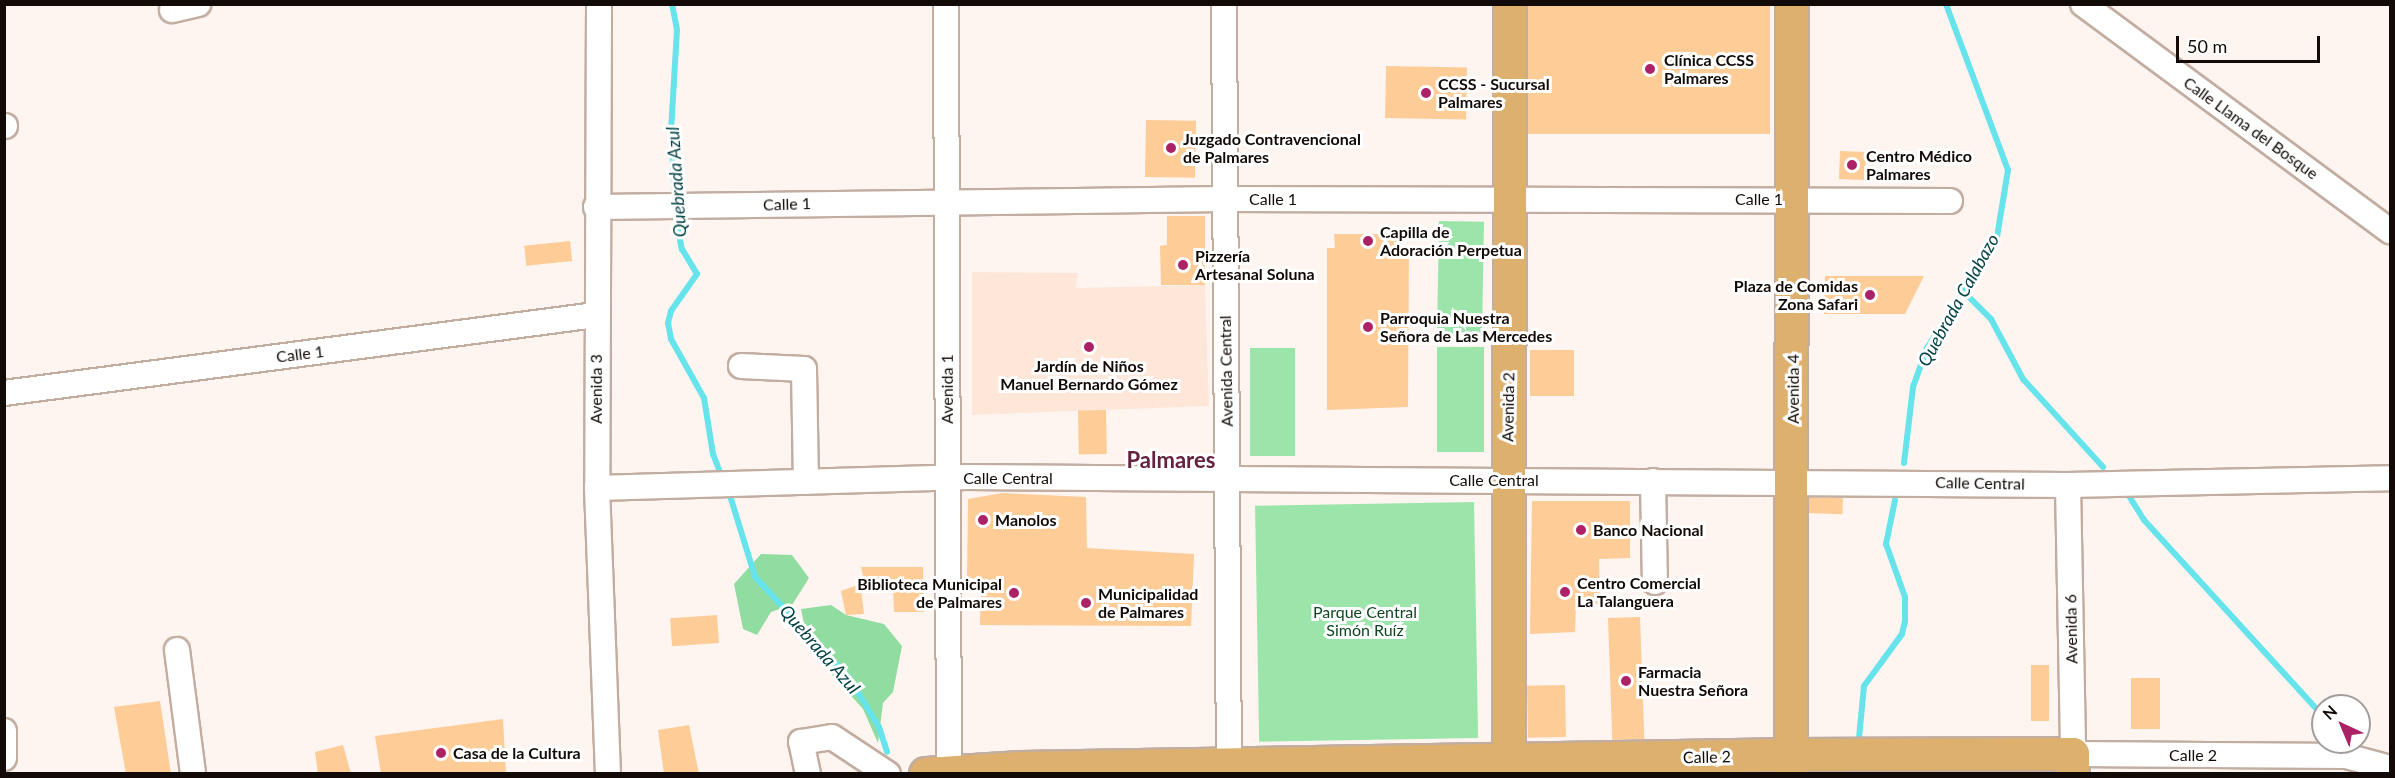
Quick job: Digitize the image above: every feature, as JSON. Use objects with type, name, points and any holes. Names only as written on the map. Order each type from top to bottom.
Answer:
[{"type":"main road","name":"Avenida 2","points":[[1509,4],[1511,198],[1508,480],[1509,767]]},
{"type":"main road","name":"Avenida 4","points":[[1791,764],[1794,199],[1792,4]]},
{"type":"main road","name":"Calle 2","points":[[941,773],[1791,764],[2073,764]]},
{"type":"street","points":[[172,10],[198,4]]},
{"type":"street","name":"Avenida 3","points":[[598,4],[597,489],[608,774]]},
{"type":"street","name":"Avenida 1","points":[[941,773],[948,478],[946,4]]},
{"type":"street","name":"Avenida Central","points":[[1224,4],[1229,770]]},
{"type":"street","name":"Calle Llama del Bosque","points":[[2083,4],[2391,231]]},
{"type":"street","name":"Calle 1","points":[[596,207],[1224,199],[1950,201]]},
{"type":"street","name":"Calle 1","points":[[4,393],[596,315]]},
{"type":"street","points":[[741,366],[804,369],[806,483]]},
{"type":"street","name":"Calle Central","points":[[597,489],[948,478],[1508,480],[1793,484],[2068,484],[2231,477],[2391,478]]},
{"type":"street","points":[[1653,482],[1655,582]]},
{"type":"street","name":"Avenida 6","points":[[2068,484],[2073,764]]},
{"type":"street","points":[[177,650],[193,774]]},
{"type":"street","points":[[4,731],[4,758]]},
{"type":"street","points":[[808,774],[801,742],[832,737],[888,774]]},
{"type":"street","name":"Calle 2","points":[[2073,764],[2346,756],[2391,768]]},
{"type":"shaded area","name":"Jardín de Niños Manuel Bernardo Gómez","points":[[972,272],[1078,273],[1076,288],[1205,285],[1209,406],[972,415]]},
{"type":"green space","points":[[1439,221],[1484,222],[1482,335],[1437,334]]},
{"type":"green space","points":[[1437,347],[1484,347],[1484,452],[1437,452]]},
{"type":"green space","points":[[1250,348],[1295,348],[1295,456],[1250,456]]},
{"type":"green space","name":"Parque Central Simón Ruíz","points":[[1474,502],[1478,738],[1259,742],[1255,506]]},
{"type":"green space","points":[[761,554],[792,555],[809,578],[792,605],[771,612],[757,635],[743,629],[734,584]]},
{"type":"green space","points":[[831,605],[846,615],[884,624],[902,646],[893,692],[883,703],[878,743],[863,709],[809,649],[801,609]]},
{"type":"building","name":"Clínica CCSS Palmares","points":[[1528,4],[1770,4],[1770,134],[1528,134]]},
{"type":"building","name":"CCSS - Sucursal Palmares","points":[[1386,66],[1467,67],[1466,119],[1385,118]]},
{"type":"building","name":"Juzgado Contravencional de Palmares","points":[[1146,120],[1196,121],[1195,178],[1145,177]]},
{"type":"building","name":"Centro Médico Palmares","points":[[1840,151],[1866,152],[1865,180],[1839,179]]},
{"type":"building","name":"Pizzería Artesanal Soluna","points":[[1167,216],[1205,216],[1205,285],[1161,285],[1160,246],[1167,245]]},
{"type":"building","name":"Parroquia Nuestra Señora de Las Mercedes","points":[[1334,234],[1402,234],[1402,248],[1409,248],[1408,407],[1327,410],[1327,248],[1335,248]]},
{"type":"building","points":[[570,241],[572,261],[526,266],[524,246]]},
{"type":"building","name":"Plaza de Comidas Zona Safari","points":[[1825,276],[1924,276],[1905,314],[1824,314]]},
{"type":"building","points":[[1530,350],[1574,350],[1574,396],[1530,396]]},
{"type":"building","points":[[1078,410],[1106,410],[1107,454],[1079,454]]},
{"type":"building","name":"Municipalidad de Palmares","points":[[1002,493],[1086,497],[1087,548],[1194,554],[1191,626],[980,625],[981,580],[967,577],[968,499]]},
{"type":"building","points":[[1809,497],[1843,498],[1842,514],[1808,513]]},
{"type":"building","points":[[1532,501],[1630,501],[1630,558],[1599,559],[1600,604],[1576,605],[1575,632],[1530,634]]},
{"type":"building","points":[[861,567],[923,567],[924,612],[894,612],[893,587],[861,590],[864,614],[846,615],[841,591],[855,586],[863,576]]},
{"type":"building","points":[[717,615],[719,643],[672,646],[670,618]]},
{"type":"building","name":"Farmacia Nuestra Señora","points":[[1640,617],[1644,739],[1612,740],[1608,618]]},
{"type":"building","points":[[2031,665],[2049,665],[2049,721],[2031,721]]},
{"type":"building","points":[[2131,678],[2160,678],[2160,729],[2131,729]]},
{"type":"building","points":[[1565,685],[1566,737],[1528,738],[1527,686]]},
{"type":"building","points":[[160,701],[171,774],[126,774],[114,707]]},
{"type":"building","name":"Casa de la Cultura","points":[[503,719],[506,774],[381,774],[375,736]]},
{"type":"building","points":[[689,725],[699,774],[664,774],[658,730]]},
{"type":"building","points":[[343,745],[351,774],[318,774],[315,752]]},
{"type":"waterway","name":"Quebrada Azul","points":[[672,4],[677,30],[671,131],[675,201]]},
{"type":"waterway","name":"Quebrada Calabazo","points":[[1904,463],[1913,387],[1927,348],[1997,237],[2008,170],[1946,4]]},
{"type":"waterway","name":"Quebrada Azul","points":[[675,211],[682,249],[697,274],[671,311],[668,323],[671,339],[704,398],[713,454],[722,478]]},
{"type":"waterway","points":[[1963,291],[1991,319],[2023,379],[2103,467]]},
{"type":"waterway","name":"Quebrada Azul","points":[[728,489],[755,577],[850,679],[879,727],[887,752]]},
{"type":"waterway","points":[[2129,496],[2144,520],[2311,703]]},
{"type":"waterway","name":"Quebrada Calabazo","points":[[1859,738],[1864,686],[1902,634],[1905,621],[1905,597],[1886,544],[1895,500]]},
{"type":"place","name":"Clínica CCSS Palmares","points":[[1650,69]]},
{"type":"place","name":"CCSS - Sucursal Palmares","points":[[1426,93]]},
{"type":"place","name":"Juzgado Contravencional de Palmares","points":[[1171,148]]},
{"type":"place","name":"Centro Médico Palmares","points":[[1852,165]]},
{"type":"place","name":"Capilla de Adoración Perpetua","points":[[1368,241]]},
{"type":"place","name":"Pizzería Artesanal Soluna","points":[[1183,265]]},
{"type":"place","name":"Plaza de Comidas Zona Safari","points":[[1870,295]]},
{"type":"place","name":"Parroquia Nuestra Señora de Las Mercedes","points":[[1368,327]]},
{"type":"place","name":"Jardín de Niños Manuel Bernardo Gómez","points":[[1089,347]]},
{"type":"place","name":"Manolos","points":[[983,520]]},
{"type":"place","name":"Banco Nacional","points":[[1581,530]]},
{"type":"place","name":"Centro Comercial La Talanguera","points":[[1565,592]]},
{"type":"place","name":"Biblioteca Municipal de Palmares","points":[[1014,593]]},
{"type":"place","name":"Municipalidad de Palmares","points":[[1086,603]]},
{"type":"place","name":"Farmacia Nuestra Señora","points":[[1626,681]]},
{"type":"place","name":"Casa de la Cultura","points":[[441,753]]},
{"type":"district","name":"Palmares","points":[[1171,460]]}]
